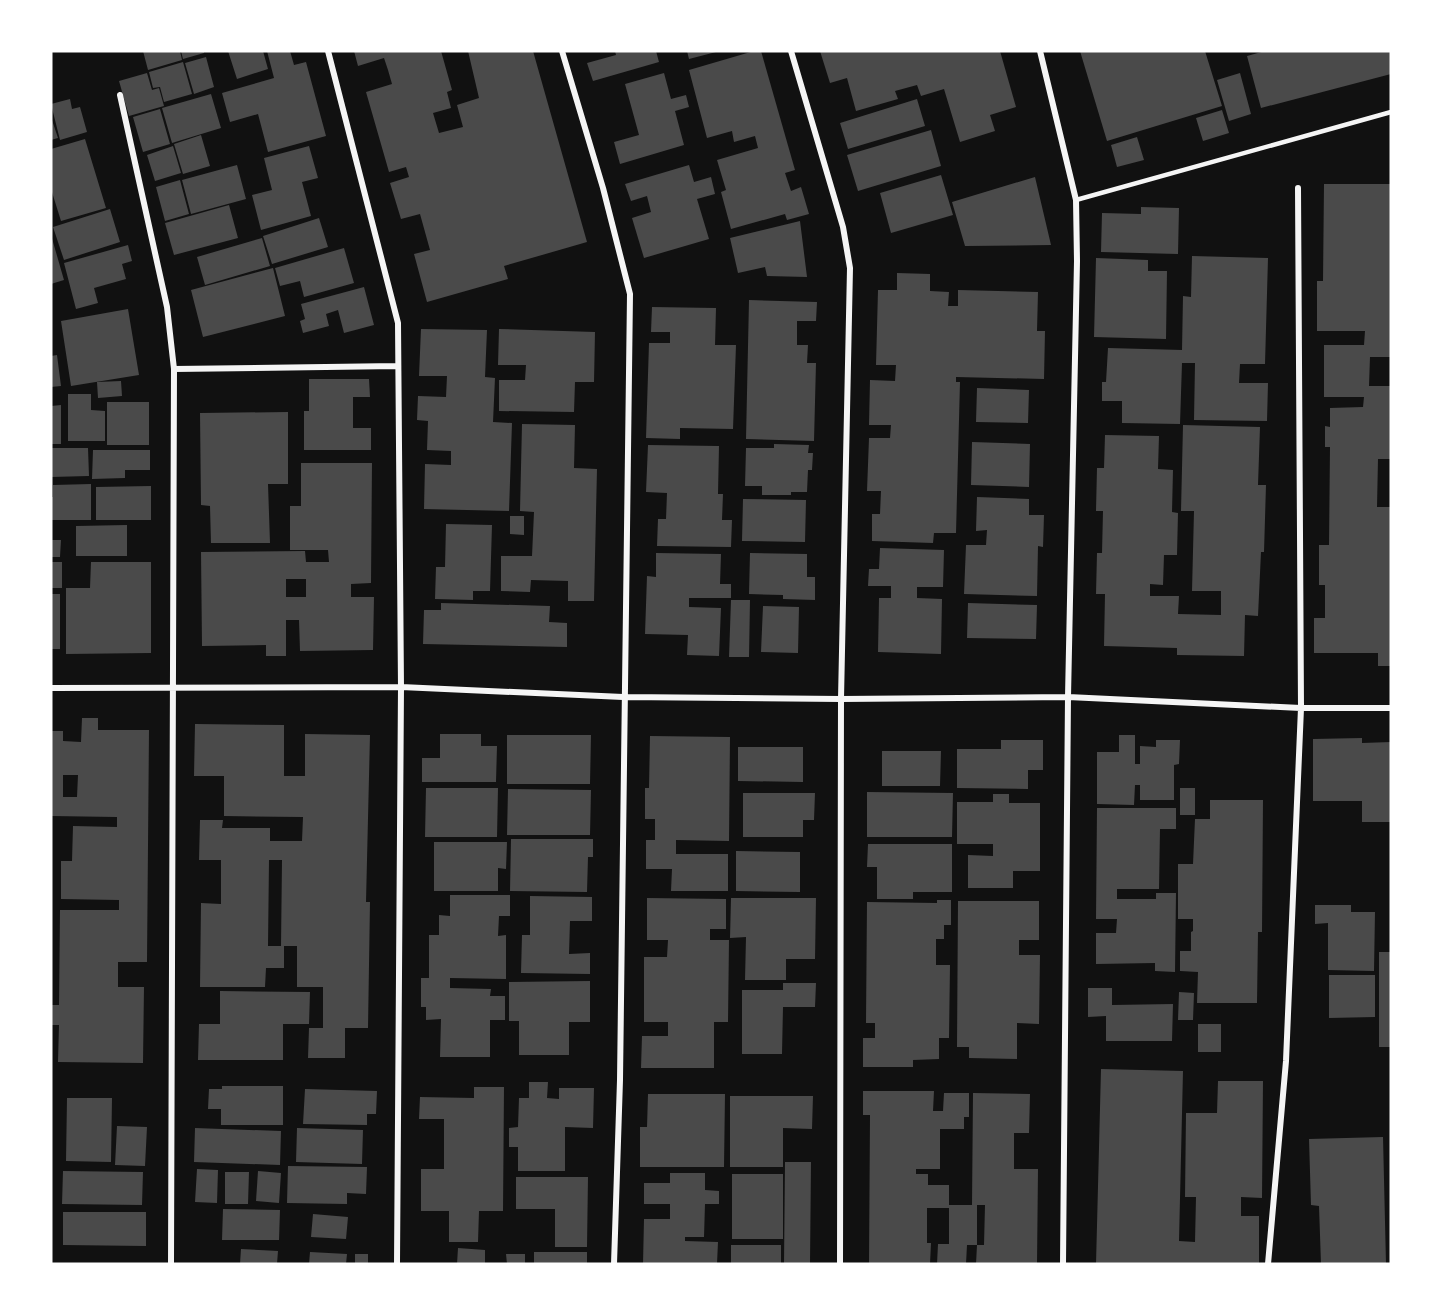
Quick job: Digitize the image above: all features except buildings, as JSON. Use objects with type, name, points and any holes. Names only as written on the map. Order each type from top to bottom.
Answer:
[{"type":"street","points":[[328,51],[398,323],[401,687],[397,1264]]},
{"type":"street","points":[[562,51],[603,188],[630,294],[623,697],[620,1080],[614,1264]]},
{"type":"street","points":[[790,51],[843,227],[850,268],[841,699],[840,1264]]},
{"type":"street","points":[[1040,51],[1076,200],[1077,273],[1068,697],[1063,1264]]},
{"type":"street","points":[[120,95],[167,307],[174,369],[171,1264]]},
{"type":"street","points":[[1268,1264],[1287,1061],[1301,708],[1298,188]]},
{"type":"street","points":[[174,369],[397,366]]},
{"type":"street","points":[[51,688],[401,687],[623,697],[841,699],[1068,697],[1301,708],[1391,708]]},
{"type":"lane","points":[[1076,200],[1391,112]]}]
